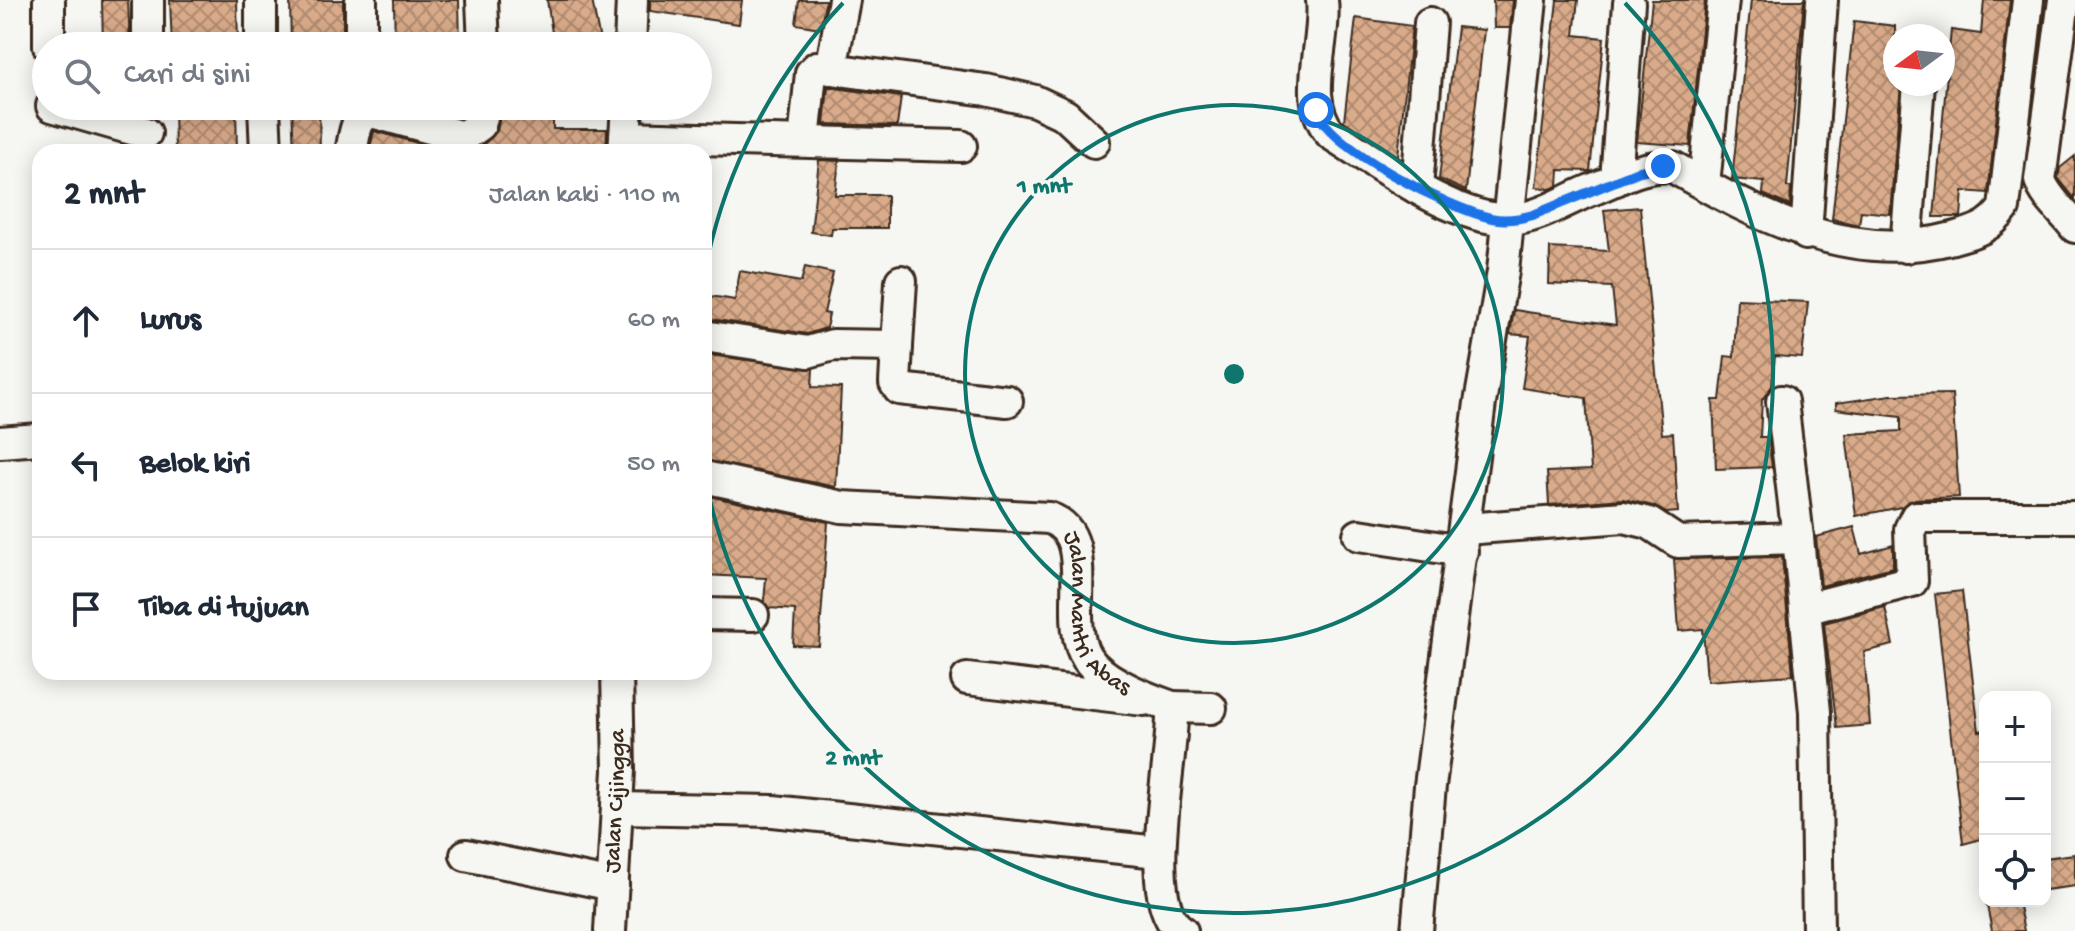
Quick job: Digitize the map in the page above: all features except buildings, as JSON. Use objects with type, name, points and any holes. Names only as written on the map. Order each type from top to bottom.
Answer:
[{"type":"street","points":[[49,0],[49,32]]},
{"type":"street","points":[[148,0],[148,32]]},
{"type":"street","points":[[261,0],[261,32]]},
{"type":"street","points":[[361,0],[361,32]]},
{"type":"street","points":[[482,0],[483,32]]},
{"type":"street","points":[[631,32],[632,0]]},
{"type":"street","points":[[831,69],[844,0]]},
{"type":"street","points":[[1322,0],[1324,21],[1315,101],[1320,121],[1331,134],[1441,201],[1491,218],[1509,219],[1533,215],[1616,180],[1663,166],[1806,234],[1840,242],[1906,247],[1982,230],[2000,215],[2006,203],[2028,0]]},
{"type":"street","points":[[1417,931],[1430,786],[1480,403],[1509,219],[1531,0]]},
{"type":"street","points":[[1704,184],[1723,0]]},
{"type":"street","points":[[1806,234],[1822,0]]},
{"type":"street","points":[[2064,0],[2040,180],[2047,195],[2056,201],[2075,227]]},
{"type":"street","points":[[1616,180],[1629,3]]},
{"type":"street","points":[[1417,188],[1430,23]]},
{"type":"street","points":[[804,141],[811,70],[831,69],[986,90],[1035,101],[1065,115],[1094,142]]},
{"type":"street","points":[[1906,247],[1918,96]]},
{"type":"street","points":[[107,120],[147,130]]},
{"type":"street","points":[[265,120],[266,144]]},
{"type":"street","points":[[353,144],[358,120]]},
{"type":"street","points":[[394,120],[461,144],[481,120]]},
{"type":"street","points":[[626,120],[625,144],[804,141],[961,146]]},
{"type":"street","points":[[2006,203],[2047,195]]},
{"type":"street","points":[[901,281],[895,383],[899,389],[1007,401]]},
{"type":"street","points":[[712,337],[808,352],[832,345],[897,346]]},
{"type":"street","points":[[1782,401],[1815,712],[1818,931]]},
{"type":"street","points":[[0,442],[32,440]]},
{"type":"street","name":"Jalan Mantri Abas","points":[[712,479],[842,507],[1056,521],[1068,530],[1074,540],[1078,632],[1084,654],[1094,667],[1163,704],[1173,735],[1158,852],[1164,899],[1177,930]]},
{"type":"street","points":[[1359,535],[1463,540],[1624,517],[1649,523],[1678,542],[1798,538]]},
{"type":"street","points":[[1805,609],[1912,581],[1910,529],[1916,517],[2075,517]]},
{"type":"street","points":[[712,614],[753,615]]},
{"type":"street","points":[[967,679],[1211,708]]},
{"type":"street","name":"Jalan Cijingga","points":[[610,931],[618,808],[617,680]]},
{"type":"street","points":[[618,808],[773,811],[1158,852]]},
{"type":"street","points":[[466,855],[613,885]]},
{"type":"route","points":[[1316,110],[1320,121],[1331,134],[1417,188],[1441,201],[1491,218],[1519,219],[1533,215],[1640,171],[1663,166]]}]
